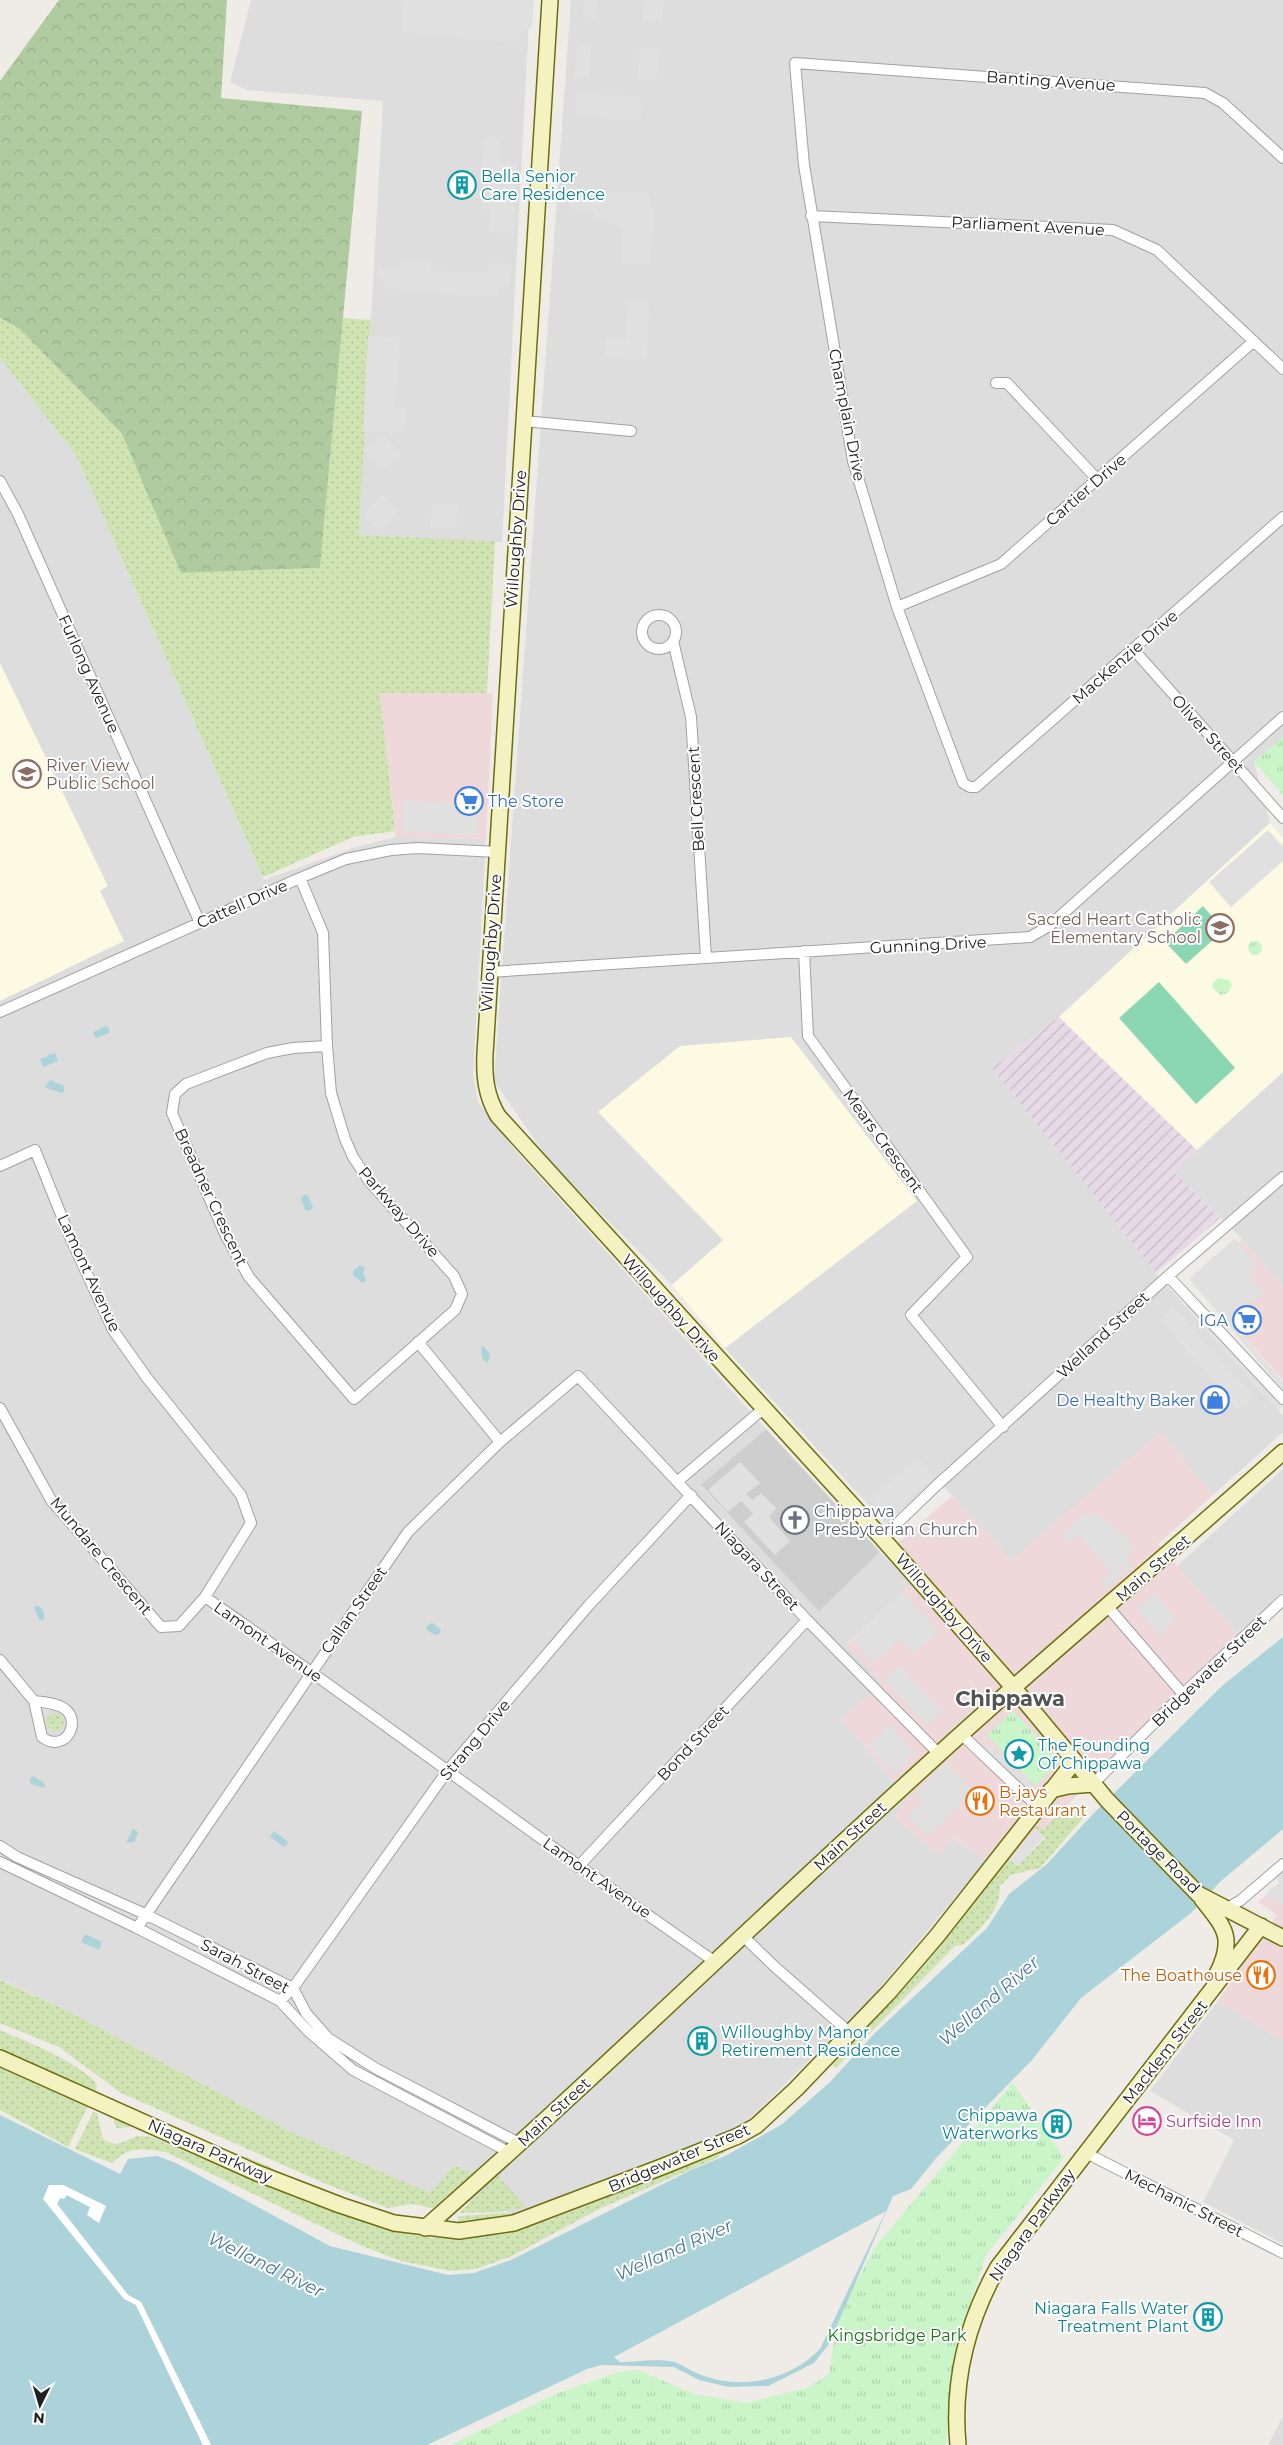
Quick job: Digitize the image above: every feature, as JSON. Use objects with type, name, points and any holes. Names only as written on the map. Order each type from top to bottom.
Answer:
[{"type":"main road","name":"Willoughby Drive","points":[[550,0],[490,972],[485,1084],[491,1105],[498,1116],[882,1538],[1013,1687],[1074,1762]]},
{"type":"main road","name":"Main Street","points":[[425,2228],[515,2148],[742,1935],[961,1734],[1283,1452]]},
{"type":"main road","name":"Portage Road","points":[[1074,1762],[1198,1894],[1221,1913],[1261,1926],[1283,1938]]},
{"type":"main road","name":"Bridgewater Street","points":[[425,2228],[459,2231],[514,2223],[738,2136],[756,2126],[779,2106],[937,1936],[1074,1762]]},
{"type":"main road","points":[[1051,1790],[1068,1786],[1095,1786]]},
{"type":"main road","points":[[1198,2010],[1225,1956],[1226,1939],[1221,1913]]},
{"type":"main road","name":"Macklem Street","points":[[1086,2153],[1261,1926]]},
{"type":"main road","name":"Niagara Parkway","points":[[0,2058],[257,2173],[340,2205],[394,2223],[425,2228]]},
{"type":"main road","name":"Niagara Parkway","points":[[958,2445],[956,2417],[958,2380],[969,2333],[978,2306],[1003,2260],[1086,2153]]},
{"type":"street","name":"Banting Avenue","points":[[795,63],[1206,93],[1223,103],[1283,158]]},
{"type":"street","name":"Champlain Drive","points":[[795,63],[804,165],[811,216],[850,449],[897,607],[963,783]]},
{"type":"street","name":"Parliament Avenue","points":[[811,216],[1113,230],[1157,250],[1283,369]]},
{"type":"street","name":"Cartier Drive","points":[[897,607],[1001,564],[1254,341]]},
{"type":"street","points":[[996,383],[1007,383],[1098,480]]},
{"type":"street","points":[[524,421],[631,431]]},
{"type":"street","name":"Furlong Avenue","points":[[0,480],[18,514],[200,923]]},
{"type":"street","name":"MacKenzie Drive","points":[[963,783],[970,787],[976,787],[1283,517]]},
{"type":"street","name":"Bell Crescent","points":[[673,641],[691,724],[706,958]]},
{"type":"street","name":"Oliver Street","points":[[1134,650],[1283,818]]},
{"type":"street","name":"Gunning Drive","points":[[490,972],[1030,937],[1049,926],[1283,717]]},
{"type":"street","name":"Cattell Drive","points":[[0,1012],[346,859],[391,850],[418,848],[497,852]]},
{"type":"street","name":"Parkway Drive","points":[[300,878],[320,922],[324,938],[327,1046],[334,1109],[353,1157],[369,1181],[454,1276],[461,1288],[460,1303],[455,1310],[418,1342]]},
{"type":"street","name":"Mears Crescent","points":[[804,951],[808,1036],[967,1257],[911,1315],[1003,1427]]},
{"type":"street","name":"Breadner Crescent","points":[[327,1046],[294,1048],[266,1053],[186,1084],[175,1094],[172,1112],[226,1236],[249,1277],[354,1399],[418,1342]]},
{"type":"street","name":"Lamont Avenue","points":[[0,1166],[35,1150],[70,1237],[113,1330],[147,1378],[241,1495],[251,1523],[205,1598],[312,1672],[578,1866],[714,1961]]},
{"type":"street","name":"Welland Street","points":[[882,1538],[936,1486],[1168,1276],[1283,1176]]},
{"type":"street","points":[[1168,1276],[1283,1399]]},
{"type":"street","points":[[418,1342],[500,1442]]},
{"type":"street","name":"Callan Street","points":[[137,1928],[408,1532],[500,1442],[578,1376]]},
{"type":"street","name":"Niagara Street","points":[[578,1376],[807,1620],[939,1754]]},
{"type":"street","name":"Mundare Crescent","points":[[0,1408],[51,1500],[161,1627],[179,1626],[205,1598]]},
{"type":"street","points":[[678,1481],[763,1409]]},
{"type":"street","name":"Strang Drive","points":[[280,2001],[293,1988],[448,1770],[590,1605],[691,1496]]},
{"type":"street","name":"Bridgewater Street","points":[[1095,1786],[1183,1694],[1283,1600]]},
{"type":"street","points":[[1108,1607],[1183,1694]]},
{"type":"street","name":"Bond Street","points":[[578,1866],[807,1620]]},
{"type":"street","points":[[0,1660],[34,1701],[42,1736],[50,1742],[59,1742],[68,1736],[72,1727],[70,1716],[65,1708],[34,1701]]},
{"type":"street","points":[[961,1734],[1038,1807]]},
{"type":"street","name":"Sarah Street","points":[[0,1846],[17,1857],[145,1914],[293,1988],[306,2013],[328,2038],[375,2068],[515,2148]]},
{"type":"street","name":"Sarah Street","points":[[0,1862],[137,1928],[280,2001],[308,2031],[353,2070],[515,2148]]},
{"type":"street","points":[[1221,1913],[1241,1900],[1283,1864]]},
{"type":"street","points":[[742,1935],[849,2032]]},
{"type":"street","name":"Mechanic Street","points":[[1086,2153],[1283,2253]]},
{"type":"shaded area","points":[[251,0],[530,0],[502,542],[359,535],[383,101],[247,90],[230,82]]},
{"type":"shaded area","points":[[403,0],[534,0],[532,28],[522,30],[518,42],[402,33]]},
{"type":"shaded area","points":[[571,0],[1283,0],[1283,737],[1254,762],[1270,823],[1059,1017],[992,1068],[1156,1273],[1283,1416],[1283,1432],[1213,1495],[1160,1433],[1011,1561],[936,1478],[886,1524],[725,1348],[768,1313],[723,1241],[672,1285],[551,1163],[494,1081]]},
{"type":"shaded area","points":[[584,0],[597,0],[596,18],[583,17]]},
{"type":"shaded area","points":[[644,0],[663,0],[662,21],[643,21]]},
{"type":"shaded area","points":[[578,45],[591,45],[589,77],[574,77]]},
{"type":"shaded area","points":[[639,49],[661,49],[657,81],[638,80]]},
{"type":"shaded area","points":[[577,93],[640,96],[641,121],[577,115]]},
{"type":"shaded area","points":[[484,137],[500,139],[500,160],[517,162],[513,234],[488,232],[491,210],[481,209]]},
{"type":"shaded area","points":[[570,189],[648,193],[654,216],[650,264],[621,263],[621,229],[616,223],[595,219],[593,211],[569,210]]},
{"type":"shaded area","points":[[400,260],[432,261],[431,270],[476,273],[487,271],[490,262],[511,264],[509,287],[500,287],[499,297],[385,289],[385,280],[378,278],[378,267],[400,269]]},
{"type":"shaded area","points":[[628,300],[649,302],[647,359],[604,357],[606,338],[626,339]]},
{"type":"shaded area","points":[[368,336],[400,337],[395,408],[406,409],[404,433],[363,431]]},
{"type":"shaded area","points":[[0,358],[76,455],[264,880],[356,847],[396,837],[486,839],[473,1075],[478,1102],[517,1152],[766,1429],[701,1486],[819,1610],[880,1552],[912,1584],[847,1644],[882,1682],[842,1720],[908,1799],[894,1817],[939,1854],[951,1837],[986,1860],[865,2006],[742,2126],[595,2182],[522,2215],[430,2193],[291,2132],[68,2011],[0,1979]]},
{"type":"shaded area","points":[[384,435],[403,457],[383,468],[368,457],[363,450]]},
{"type":"shaded area","points":[[383,495],[398,509],[397,513],[380,532],[363,516]]},
{"type":"shaded area","points":[[432,503],[458,504],[457,528],[430,528]]},
{"type":"shaded area","name":"River View Public School","points":[[0,663],[108,886],[100,891],[124,941],[0,1001]]},
{"type":"shaded area","points":[[380,693],[493,693],[486,839],[396,837]]},
{"type":"shaded area","points":[[403,800],[479,806],[477,835],[402,832]]},
{"type":"shaded area","name":"Sacred Heart Catholic Elementary School","points":[[1270,823],[1283,838],[1283,1072],[1197,1150],[1059,1017]]},
{"type":"shaded area","points":[[1268,830],[1283,846],[1283,861],[1231,907],[1209,882]]},
{"type":"shaded area","points":[[1059,1017],[1197,1150],[1176,1174],[1220,1218],[1156,1273],[992,1068]]},
{"type":"shaded area","points":[[791,1037],[917,1201],[725,1348],[672,1285],[723,1240],[598,1112],[680,1046]]},
{"type":"shaded area","points":[[1283,1072],[1283,1287],[1242,1239],[1176,1174],[1197,1150]]},
{"type":"shaded area","points":[[1235,1238],[1258,1268],[1249,1276],[1263,1292],[1231,1319],[1233,1321],[1231,1324],[1283,1382],[1283,1389],[1189,1279]]},
{"type":"shaded area","points":[[1242,1239],[1283,1287],[1283,1380],[1194,1282]]},
{"type":"shaded area","points":[[1191,1302],[1283,1406],[1278,1410],[1186,1306]]},
{"type":"shaded area","points":[[1173,1307],[1254,1397],[1238,1410],[1160,1319]]},
{"type":"shaded area","points":[[766,1429],[880,1552],[819,1611],[701,1485]]},
{"type":"shaded area","points":[[1160,1433],[1213,1495],[1158,1544],[1237,1634],[1002,1871],[952,1837],[939,1854],[894,1817],[908,1799],[842,1720],[882,1682],[847,1645],[924,1573],[895,1545],[952,1496],[1011,1560]]},
{"type":"shaded area","points":[[917,1457],[935,1477],[894,1514],[882,1513],[870,1500]]},
{"type":"shaded area","points":[[740,1462],[760,1483],[746,1494],[753,1500],[761,1493],[776,1508],[769,1517],[790,1541],[775,1555],[744,1522],[753,1514],[741,1501],[728,1512],[708,1490]]},
{"type":"shaded area","points":[[1283,1469],[1283,1592],[1237,1634],[1177,1566]]},
{"type":"shaded area","points":[[1084,1513],[1090,1517],[1094,1513],[1104,1519],[1129,1538],[1133,1549],[1126,1559],[1132,1566],[1128,1571],[1121,1564],[1119,1567],[1124,1574],[1106,1590],[1100,1582],[1112,1573],[1079,1536],[1070,1543],[1062,1535]]},
{"type":"shaded area","points":[[903,1592],[939,1631],[913,1654],[899,1640],[873,1663],[853,1640]]},
{"type":"shaded area","points":[[1155,1593],[1176,1619],[1160,1638],[1137,1608]]},
{"type":"shaded area","points":[[900,1665],[942,1712],[927,1726],[885,1680]]},
{"type":"shaded area","points":[[983,1700],[988,1706],[959,1732],[953,1727]]},
{"type":"shaded area","points":[[890,1724],[916,1753],[894,1775],[868,1745]]},
{"type":"shaded area","points":[[989,1743],[1035,1787],[1029,1794],[983,1750]]},
{"type":"shaded area","points":[[946,1762],[973,1792],[929,1836],[906,1816],[923,1802],[915,1793]]},
{"type":"shaded area","points":[[1035,1830],[1044,1837],[1018,1866],[1010,1860]]},
{"type":"shaded area","points":[[1283,1873],[1283,1904],[1266,1896],[1267,1892],[1279,1883],[1277,1877]]},
{"type":"shaded area","points":[[1283,1882],[1283,2041],[1218,2001],[1277,1915],[1258,1902]]},
{"type":"shaded area","points":[[1218,2001],[1283,2041],[1283,2244],[1203,2202],[1234,2140],[1150,2091]]},
{"type":"shaded area","points":[[1283,2416],[1283,2445],[1268,2445]]},
{"type":"green space","points":[[59,0],[227,0],[221,98],[362,111],[320,568],[181,573],[122,434],[20,329],[0,318],[0,81]]},
{"type":"green space","points":[[0,318],[20,329],[122,434],[182,573],[320,568],[343,318],[371,320],[359,535],[495,541],[487,693],[380,693],[395,831],[353,837],[263,877],[76,455],[0,358]]},
{"type":"green space","points":[[1283,737],[1283,795],[1254,762]]},
{"type":"green space","points":[[1203,906],[1224,930],[1186,964],[1165,942]]},
{"type":"green space","points":[[1252,941],[1258,941],[1262,948],[1258,955],[1252,955],[1248,951],[1248,945]]},
{"type":"green space","points":[[1218,978],[1229,980],[1232,985],[1228,993],[1220,995],[1212,987],[1212,984]]},
{"type":"green space","points":[[1159,982],[1235,1068],[1196,1104],[1119,1018]]},
{"type":"green space","points":[[1013,1711],[1061,1761],[1035,1786],[987,1735]]},
{"type":"green space","points":[[51,1713],[59,1713],[64,1718],[62,1729],[51,1731],[46,1726],[46,1718]]},
{"type":"green space","points":[[1060,1812],[1069,1815],[1085,1816],[1040,1868],[1011,1875],[1000,1886],[997,1904],[983,1926],[963,1945],[955,1946],[836,2068],[832,2065],[895,1997],[1008,1859],[1018,1866],[1045,1838],[1035,1828],[1036,1826],[1043,1830]]},
{"type":"green space","points":[[0,1980],[68,2011],[291,2132],[430,2193],[454,2166],[473,2173],[441,2210],[412,2204],[388,2208],[331,2186],[121,2093],[59,2047],[0,2023]]},
{"type":"green space","points":[[0,2030],[38,2046],[77,2067],[97,2084],[96,2092],[0,2050]]},
{"type":"green space","points":[[0,2066],[88,2106],[68,2147],[0,2110]]},
{"type":"green space","name":"Kingsbridge Park","points":[[1013,2083],[1064,2158],[986,2255],[962,2328],[952,2369],[946,2445],[451,2445],[558,2393],[618,2372],[638,2370],[693,2394],[746,2403],[810,2387],[829,2374],[838,2317],[875,2247]]},
{"type":"green space","points":[[93,2112],[97,2113],[103,2139],[114,2144],[141,2136],[154,2138],[274,2189],[341,2214],[393,2231],[432,2238],[504,2234],[551,2219],[729,2149],[715,2159],[599,2209],[510,2257],[475,2269],[451,2271],[401,2261],[360,2245],[166,2152],[144,2149],[131,2151],[125,2153],[112,2163],[75,2149]]},
{"type":"green space","points":[[115,2117],[131,2123],[130,2127],[117,2128],[114,2123]]},
{"type":"green space","points":[[220,2150],[233,2152],[269,2166],[280,2174],[319,2188],[318,2190]]},
{"type":"green space","points":[[498,2176],[526,2207],[500,2212],[459,2213]]},
{"type":"green space","points":[[523,2212],[487,2221],[459,2223],[458,2216]]},
{"type":"water","points":[[105,1026],[109,1028],[109,1033],[96,1038],[93,1032]]},
{"type":"water","points":[[55,1053],[58,1061],[43,1067],[40,1059]]},
{"type":"water","points":[[50,1080],[64,1086],[64,1092],[61,1093],[45,1087]]},
{"type":"water","points":[[305,1194],[308,1196],[313,1207],[311,1210],[306,1211],[301,1199]]},
{"type":"water","points":[[360,1265],[365,1268],[363,1273],[366,1280],[363,1283],[353,1275],[353,1271]]},
{"type":"water","points":[[483,1346],[490,1354],[488,1362],[482,1358],[481,1347]]},
{"type":"water","points":[[36,1605],[44,1613],[44,1620],[42,1621],[39,1619],[34,1608]]},
{"type":"water","points":[[433,1623],[441,1630],[439,1634],[435,1635],[426,1629],[429,1624]]},
{"type":"water","name":"Welland River","points":[[1283,1637],[1283,1829],[1221,1881],[1191,1913],[1081,1998],[1032,2060],[937,2157],[911,2189],[893,2196],[829,2344],[814,2363],[768,2386],[729,2387],[699,2380],[674,2367],[601,2365],[587,2369],[427,2445],[211,2445],[141,2302],[128,2295],[57,2204],[60,2198],[67,2195],[90,2207],[106,2206],[63,2185],[44,2199],[124,2298],[136,2305],[203,2445],[0,2445],[0,2115],[120,2174],[128,2159],[157,2156],[176,2163],[330,2246],[448,2275],[474,2273],[511,2260],[691,2170],[725,2156],[781,2125],[829,2083],[875,2033],[987,1928],[1009,1894],[1047,1864],[1093,1814],[1223,1685]],"holes":[[[886,2211],[820,2349],[794,2369],[763,2380],[747,2382],[715,2379],[699,2374],[675,2362],[656,2360],[620,2362],[614,2357]]]},
{"type":"water","points":[[33,1776],[44,1783],[45,1788],[31,1784],[30,1779]]},
{"type":"water","points":[[133,1829],[138,1832],[135,1841],[126,1843]]},
{"type":"water","points":[[274,1831],[288,1842],[284,1847],[270,1837]]},
{"type":"water","points":[[85,1934],[102,1942],[99,1950],[81,1942]]},
{"type":"pier","points":[[49,2185],[63,2185],[106,2206],[99,2223],[87,2215],[90,2207],[67,2195],[64,2199],[60,2198],[57,2204],[128,2295],[141,2302],[211,2445],[203,2445],[136,2305],[124,2299],[43,2199]]},
{"type":"place","name":"Bella Senior Care Residence","points":[[462,185]]},
{"type":"place","name":"River View Public School","points":[[27,774]]},
{"type":"place","name":"The Store","points":[[469,801]]},
{"type":"place","name":"Sacred Heart Catholic Elementary School","points":[[1220,928]]},
{"type":"place","name":"IGA","points":[[1247,1320]]},
{"type":"place","name":"De Healthy Baker","points":[[1215,1400]]},
{"type":"place","name":"Chippawa Presbyterian Church","points":[[795,1520]]},
{"type":"place","name":"The Founding Of Chippawa","points":[[1019,1754]]},
{"type":"place","name":"B-jays Restaurant","points":[[980,1801]]},
{"type":"place","name":"The Boathouse","points":[[1261,1975]]},
{"type":"place","name":"Willoughby Manor Retirement Residence","points":[[702,2041]]},
{"type":"place","name":"Surfside Inn","points":[[1147,2121]]},
{"type":"place","name":"Chippawa Waterworks","points":[[1057,2124]]},
{"type":"place","name":"Niagara Falls Water Treatment Plant","points":[[1208,2317]]},
{"type":"district","name":"Chippawa","points":[[1010,1698]]}]
